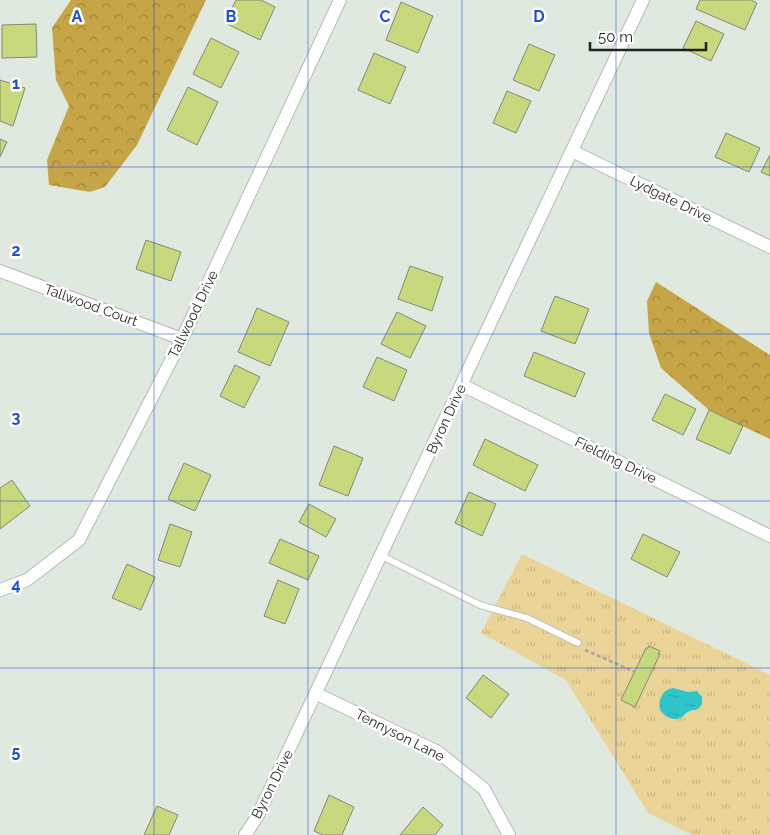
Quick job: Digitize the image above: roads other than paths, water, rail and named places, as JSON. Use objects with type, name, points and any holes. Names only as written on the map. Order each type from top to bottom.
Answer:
[{"type":"street","name":"Tallwood Drive","points":[[0,590],[27,580],[79,540],[182,338],[340,0]]},
{"type":"street","name":"Byron Drive","points":[[245,835],[257,817],[382,556],[643,0]]},
{"type":"street","name":"Lydgate Drive","points":[[572,151],[770,247]]},
{"type":"street","name":"Tallwood Court","points":[[0,271],[182,338]]},
{"type":"street","name":"Fielding Drive","points":[[462,385],[770,536]]},
{"type":"street","name":"Tennyson Lane","points":[[316,694],[438,752],[484,789],[509,835]]},
{"type":"lane","points":[[382,556],[480,605],[527,618],[578,645]]},
{"type":"water","points":[[673,688],[688,692],[697,691],[702,697],[702,704],[697,709],[687,712],[683,717],[672,719],[667,717],[660,710],[660,699],[666,691]]}]
